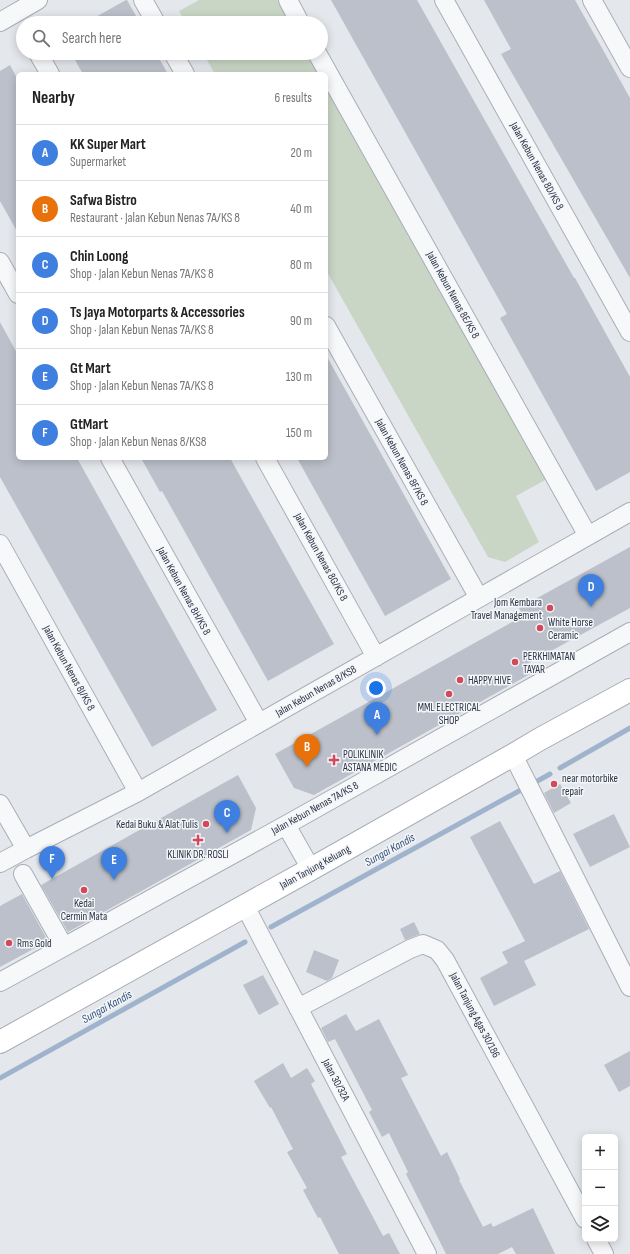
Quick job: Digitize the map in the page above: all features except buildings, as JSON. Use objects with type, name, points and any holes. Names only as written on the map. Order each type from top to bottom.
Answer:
[{"type":"main road","name":"Jalan Tanjung Keluang","points":[[0,1042],[630,690]]},
{"type":"street","points":[[23,16],[38,0]]},
{"type":"street","points":[[143,0],[152,16]]},
{"type":"street","points":[[288,0],[296,16]]},
{"type":"street","name":"Jalan Kebun Nenas 8D/KS 8","points":[[444,0],[630,332]]},
{"type":"street","points":[[592,0],[630,68]]},
{"type":"street","points":[[0,22],[16,20]]},
{"type":"street","points":[[42,60],[49,72]]},
{"type":"street","points":[[177,60],[184,72]]},
{"type":"street","name":"Jalan Kebun Nenas 8E/KS 8","points":[[321,60],[328,72]]},
{"type":"street","name":"Jalan Kebun Nenas 8E/KS 8","points":[[328,73],[588,536]]},
{"type":"street","points":[[0,262],[16,290]]},
{"type":"street","name":"Jalan Kebun Nenas 8F/KS 8","points":[[328,330],[479,598]]},
{"type":"street","name":"Jalan Kebun Nenas 8H/KS 8","points":[[111,460],[259,724]]},
{"type":"street","name":"Jalan Kebun Nenas 8G/KS 8","points":[[266,460],[376,656]]},
{"type":"street","name":"Jalan Kebun Nenas 8/KS8","points":[[0,864],[26,848],[138,792],[630,512]]},
{"type":"street","name":"Jalan Kebun Nenas 8J/KS 8","points":[[0,544],[138,792]]},
{"type":"street","name":"Jalan Kebun Nenas 7A/KS 8","points":[[0,982],[286,825],[630,632]]},
{"type":"street","points":[[513,755],[630,987]]},
{"type":"street","points":[[0,804],[26,848]]},
{"type":"street","points":[[286,825],[311,869]]},
{"type":"street","points":[[23,874],[64,947]]},
{"type":"street","name":"Jalan 30/32A","points":[[245,906],[427,1254]]},
{"type":"street","name":"Jalan Tanjung Agas 30/186","points":[[298,1008],[410,949],[423,944],[437,950],[445,960],[582,1213]]},
{"type":"street","points":[[598,1242],[604,1254]]},
{"type":"green space","points":[[199,0],[277,0],[286,16],[182,16],[179,11]]},
{"type":"green space","points":[[207,60],[311,60],[318,72],[214,72]]},
{"type":"green space","points":[[328,91],[547,479],[516,496],[539,542],[505,562],[488,557],[328,274]]},
{"type":"waterway","name":"Sungai Kandis","points":[[560,768],[630,728]]},
{"type":"waterway","name":"Sungai Kandis","points":[[532,784],[550,774]]},
{"type":"waterway","name":"Sungai Kandis","points":[[271,927],[519,791]]},
{"type":"waterway","name":"Sungai Kandis","points":[[0,1078],[245,942]]},
{"type":"place","name":"Ts Jaya Motorparts & Accessories","points":[[591,607]]},
{"type":"place","name":"Jom Kembara Travel Management","points":[[550,608]]},
{"type":"place","name":"White Horse Ceramic","points":[[540,628]]},
{"type":"place","name":"PERKHIMATAN TAYAR","points":[[515,662]]},
{"type":"place","name":"HAPPY HIVE","points":[[460,680]]},
{"type":"place","name":"MML ELECTRICAL SHOP","points":[[449,694]]},
{"type":"place","name":"KK Super Mart","points":[[377,735]]},
{"type":"place","name":"POLIKLINIK ASTANA MEDIC","points":[[334,760]]},
{"type":"place","name":"Safwa Bistro","points":[[307,767]]},
{"type":"place","name":"near motorbike repair","points":[[554,784]]},
{"type":"place","name":"Kedai Buku & Alat Tulis","points":[[206,824]]},
{"type":"place","name":"Chin Loong","points":[[227,833]]},
{"type":"place","name":"KLINIK DR. ROSLI","points":[[198,840]]},
{"type":"place","name":"GtMart","points":[[52,879]]},
{"type":"place","name":"Gt Mart","points":[[114,880]]},
{"type":"place","name":"Kedai Cermin Mata","points":[[84,890]]},
{"type":"place","name":"Rms Gold","points":[[9,943]]}]
